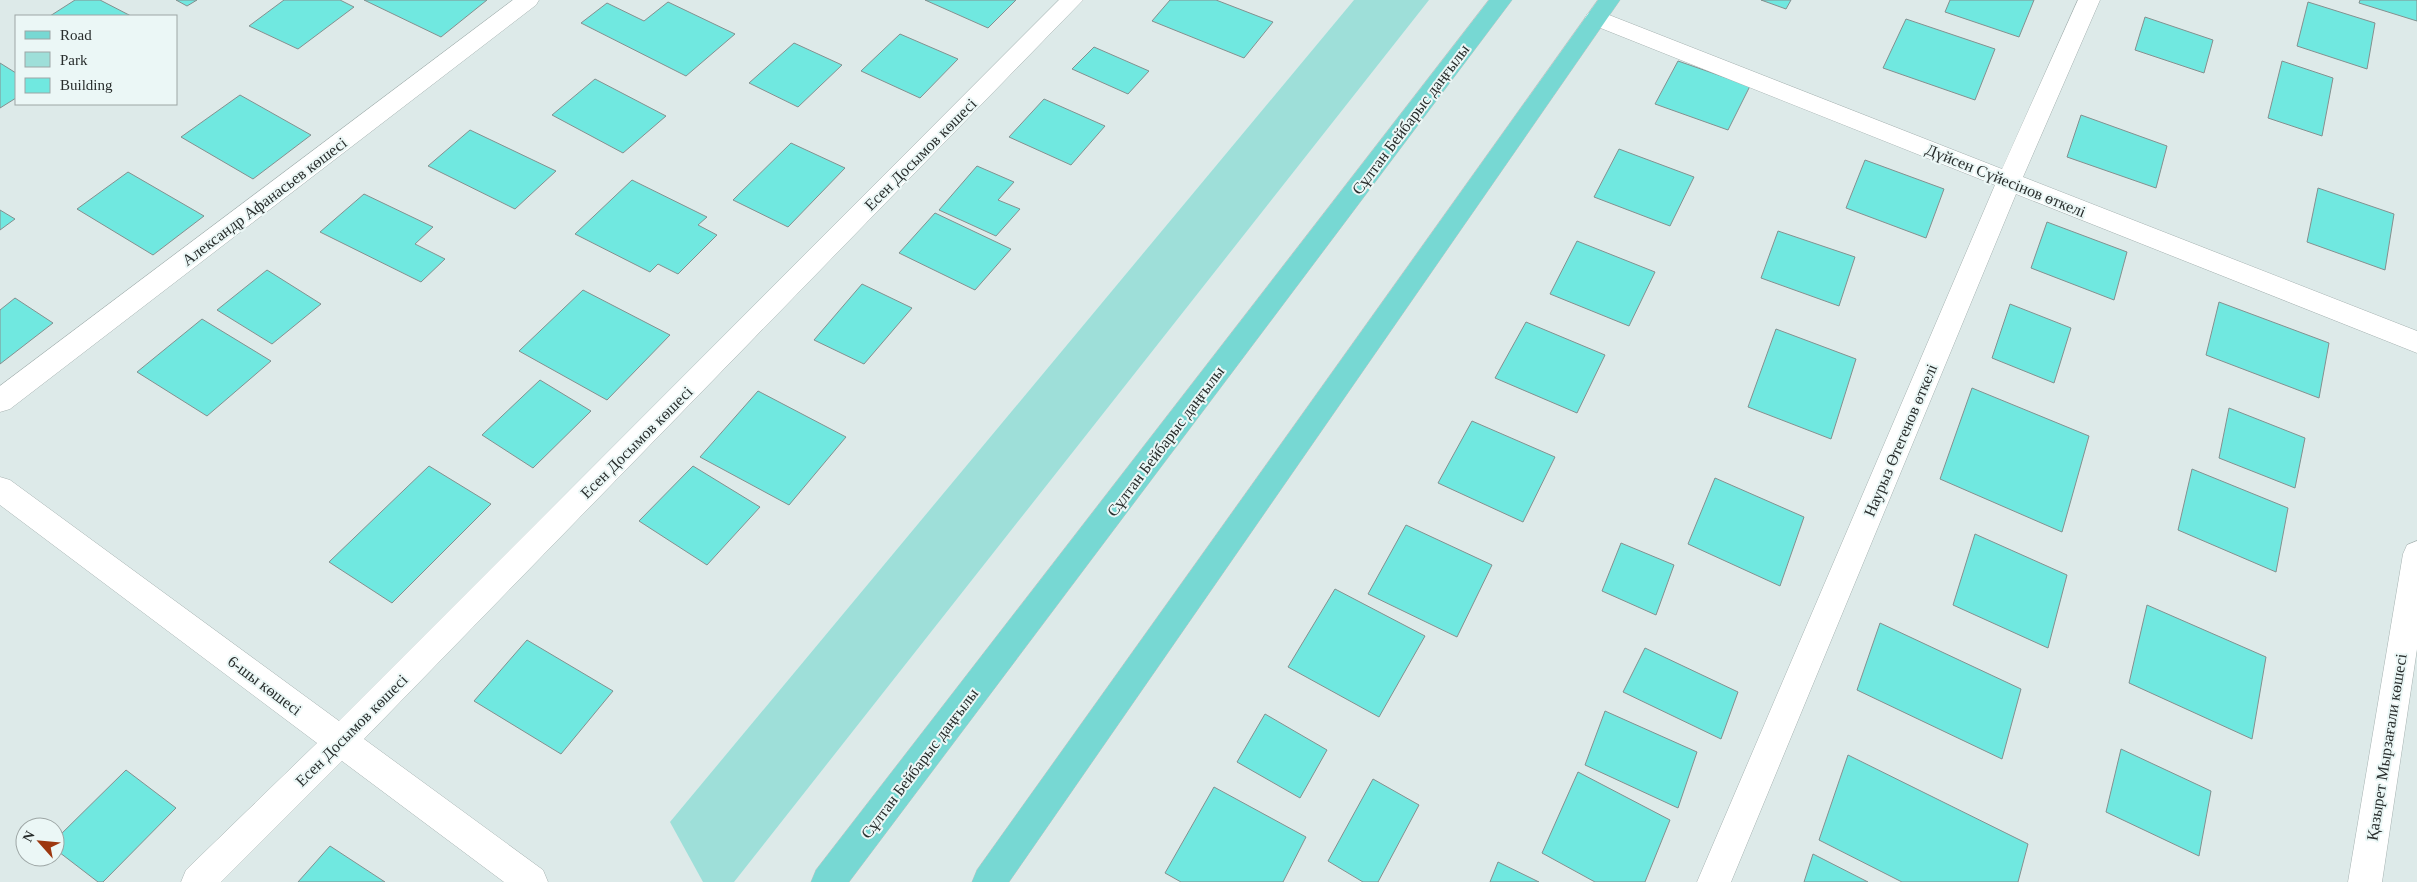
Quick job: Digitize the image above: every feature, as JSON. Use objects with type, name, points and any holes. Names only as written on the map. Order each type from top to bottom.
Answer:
[{"type":"main road","name":"Сұлтан Бейбарыс даңғылы","points":[[828,882],[1501,0]]},
{"type":"main road","points":[[989,882],[1602,9]]},
{"type":"street","name":"Александр Афанасьев көшесі","points":[[0,401],[528,0]]},
{"type":"street","name":"Есен Досымов көшесі","points":[[198,882],[341,742],[1072,0]]},
{"type":"street","name":"Наурыз Өтегенов өткелі","points":[[1714,882],[2009,181],[2089,0]]},
{"type":"street","name":"Дүйсен Сүйесінов өткелі","points":[[1602,9],[2009,181],[2417,342]]},
{"type":"street","name":"6-шы көшесі","points":[[0,489],[531,882]]},
{"type":"street","name":"Қазырет Мырзағали көшесі","points":[[2365,882],[2417,554]]},
{"type":"green space","points":[[1354,0],[1429,0],[734,882],[703,882],[670,822]]},
{"type":"building","points":[[75,0],[100,0],[129,15],[52,15]]},
{"type":"building","points":[[176,0],[197,0],[187,6]]},
{"type":"building","points":[[284,0],[340,0],[354,7],[298,49],[249,26]]},
{"type":"building","points":[[364,0],[487,0],[441,37]]},
{"type":"building","points":[[925,0],[1016,0],[988,28]]},
{"type":"building","points":[[1170,0],[1216,0],[1273,22],[1244,58],[1152,21]]},
{"type":"building","points":[[1761,0],[1791,0],[1786,9]]},
{"type":"building","points":[[1950,0],[2034,0],[2019,37],[1945,12]]},
{"type":"building","points":[[2360,0],[2417,0],[2417,21],[2359,3]]},
{"type":"building","points":[[668,2],[735,34],[686,76],[581,23],[607,3],[644,21]]},
{"type":"building","points":[[2308,2],[2375,23],[2367,69],[2297,46]]},
{"type":"building","points":[[2145,17],[2213,40],[2204,73],[2135,50]]},
{"type":"building","points":[[1906,19],[1995,49],[1975,100],[1883,68]]},
{"type":"building","points":[[900,34],[958,59],[920,98],[861,71]]},
{"type":"building","points":[[794,43],[842,65],[798,107],[749,83]]},
{"type":"building","points":[[1094,47],[1149,71],[1128,94],[1072,69]]},
{"type":"building","points":[[1678,61],[1750,86],[1728,130],[1655,104]]},
{"type":"building","points":[[2282,61],[2333,78],[2322,136],[2268,118]]},
{"type":"building","points":[[0,63],[15,72],[15,99],[0,108]]},
{"type":"building","points":[[595,79],[666,116],[623,153],[552,115]]},
{"type":"building","points":[[240,95],[311,135],[253,179],[181,137]]},
{"type":"building","points":[[1044,99],[1105,126],[1071,165],[1009,137]]},
{"type":"building","points":[[2081,115],[2167,146],[2156,188],[2067,157]]},
{"type":"building","points":[[470,130],[556,171],[515,209],[428,166]]},
{"type":"building","points":[[791,143],[845,168],[788,227],[733,200]]},
{"type":"building","points":[[1619,149],[1694,177],[1670,226],[1594,197]]},
{"type":"building","points":[[1865,160],[1944,189],[1926,238],[1846,208]]},
{"type":"building","points":[[977,166],[1014,182],[998,200],[1020,209],[996,236],[939,210]]},
{"type":"building","points":[[128,172],[204,216],[153,255],[77,209]]},
{"type":"building","points":[[632,180],[707,217],[698,225],[717,235],[678,274],[658,264],[650,272],[575,234]]},
{"type":"building","points":[[2318,188],[2394,214],[2385,270],[2307,242]]},
{"type":"building","points":[[364,194],[433,227],[415,244],[445,259],[421,282],[320,232]]},
{"type":"building","points":[[0,210],[15,219],[0,230]]},
{"type":"building","points":[[935,213],[1011,249],[975,290],[899,253]]},
{"type":"building","points":[[2047,222],[2127,252],[2114,300],[2031,268]]},
{"type":"building","points":[[1778,231],[1855,257],[1839,306],[1761,278]]},
{"type":"building","points":[[1577,241],[1655,272],[1629,326],[1550,294]]},
{"type":"building","points":[[267,270],[321,304],[272,344],[217,310]]},
{"type":"building","points":[[862,284],[912,308],[864,364],[814,340]]},
{"type":"building","points":[[583,290],[670,335],[607,400],[519,351]]},
{"type":"building","points":[[15,298],[53,323],[0,364],[0,310]]},
{"type":"building","points":[[2219,302],[2329,343],[2319,398],[2206,355]]},
{"type":"building","points":[[2010,304],[2071,328],[2054,383],[1992,358]]},
{"type":"building","points":[[202,319],[271,361],[207,416],[137,372]]},
{"type":"building","points":[[1526,322],[1605,355],[1577,413],[1495,378]]},
{"type":"building","points":[[1776,329],[1856,359],[1831,439],[1748,407]]},
{"type":"building","points":[[540,380],[591,411],[533,468],[482,435]]},
{"type":"building","points":[[1972,388],[2089,436],[2062,532],[1940,479]]},
{"type":"building","points":[[758,391],[846,437],[789,505],[700,457]]},
{"type":"building","points":[[2229,408],[2305,438],[2295,488],[2219,458]]},
{"type":"building","points":[[1472,421],[1555,457],[1523,522],[1438,483]]},
{"type":"building","points":[[429,466],[491,504],[392,603],[329,562]]},
{"type":"building","points":[[693,466],[760,507],[707,565],[639,521]]},
{"type":"building","points":[[2192,469],[2288,508],[2276,572],[2178,530]]},
{"type":"building","points":[[1715,478],[1804,517],[1780,586],[1688,544]]},
{"type":"building","points":[[1406,525],[1492,565],[1457,637],[1368,594]]},
{"type":"building","points":[[1975,534],[2067,575],[2048,648],[1953,605]]},
{"type":"building","points":[[1621,543],[1674,565],[1656,615],[1602,591]]},
{"type":"building","points":[[1335,589],[1425,636],[1379,717],[1288,667]]},
{"type":"building","points":[[2147,605],[2266,657],[2252,739],[2129,683]]},
{"type":"building","points":[[1880,623],[2021,689],[2002,759],[1857,690]]},
{"type":"building","points":[[527,640],[613,691],[561,754],[474,701]]},
{"type":"building","points":[[1645,648],[1738,692],[1721,739],[1623,692]]},
{"type":"building","points":[[1605,711],[1697,752],[1678,808],[1585,765]]},
{"type":"building","points":[[1265,714],[1327,750],[1300,798],[1237,762]]},
{"type":"building","points":[[2121,749],[2211,791],[2199,856],[2106,812]]},
{"type":"building","points":[[1848,755],[2028,844],[2018,882],[1902,882],[1819,840]]},
{"type":"building","points":[[126,770],[176,808],[103,882],[98,882],[65,857],[65,830]]},
{"type":"building","points":[[1578,772],[1670,820],[1645,882],[1595,882],[1542,853]]},
{"type":"building","points":[[1373,779],[1419,805],[1378,882],[1363,882],[1328,861]]},
{"type":"building","points":[[1214,787],[1306,837],[1283,882],[1181,882],[1165,873]]},
{"type":"building","points":[[330,846],[385,882],[298,882]]},
{"type":"building","points":[[1813,854],[1868,882],[1804,882]]},
{"type":"building","points":[[1498,862],[1539,882],[1490,882]]}]
